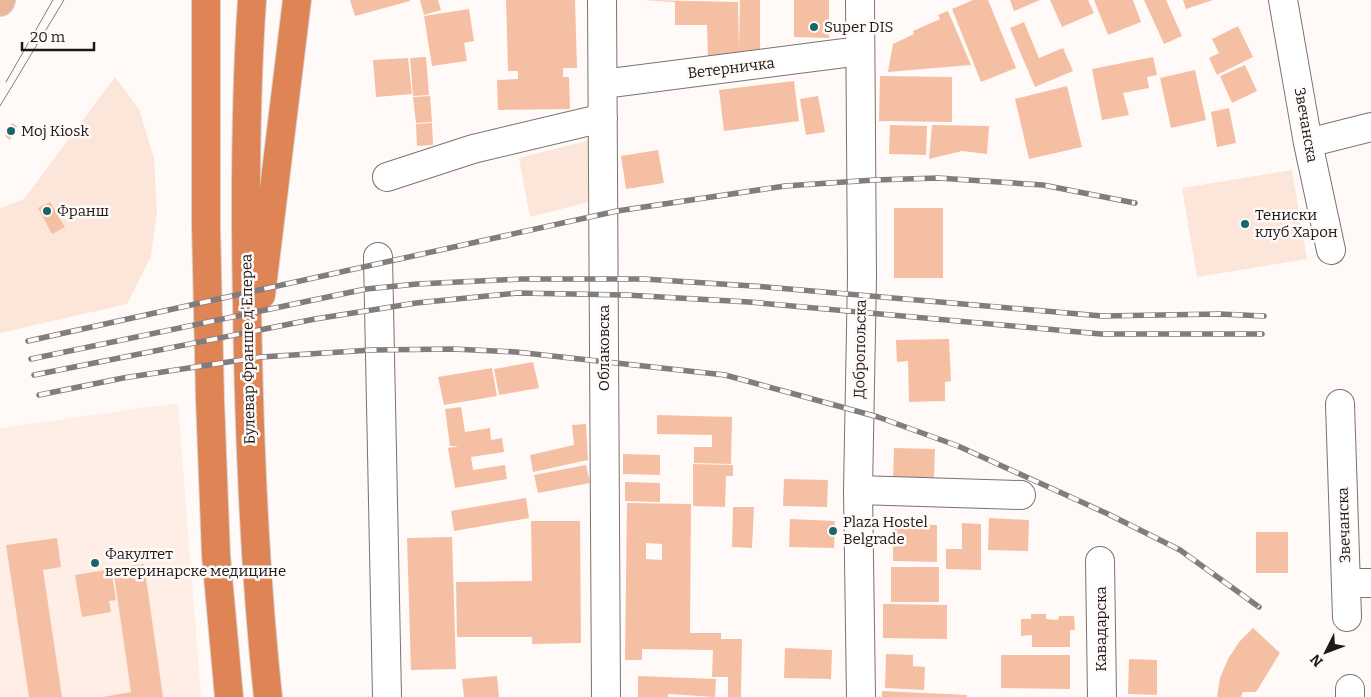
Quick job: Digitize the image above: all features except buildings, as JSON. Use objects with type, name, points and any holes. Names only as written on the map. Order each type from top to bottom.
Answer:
[{"type":"highway","points":[[206,0],[206,226],[210,400],[216,555],[229,697]]},
{"type":"highway","name":"Булевар Франше д'Епереа","points":[[252,0],[247,80],[245,206],[248,396],[253,533],[268,697]]},
{"type":"highway","points":[[248,396],[301,6]]},
{"type":"street","name":"Облаковска","points":[[602,0],[606,697]]},
{"type":"street","name":"Добропољска","points":[[860,0],[862,276],[858,490],[861,697]]},
{"type":"street","name":"Звечанска","points":[[1284,0],[1308,143],[1331,250]]},
{"type":"street","name":"Ветерничка","points":[[603,84],[860,51]]},
{"type":"street","points":[[387,177],[473,150],[603,118]]},
{"type":"street","points":[[1308,143],[1371,127]]},
{"type":"street","points":[[378,257],[387,697]]},
{"type":"street","name":"Звечанска","points":[[1340,404],[1358,583],[1347,617]]},
{"type":"street","points":[[858,490],[1021,495]]},
{"type":"street","name":"Кавадарска","points":[[1100,561],[1102,697]]},
{"type":"shaded area","points":[[115,77],[139,109],[154,158],[157,211],[151,256],[127,304],[0,333],[0,208],[24,199]]},
{"type":"shaded area","points":[[594,139],[592,201],[530,217],[519,158]]},
{"type":"shaded area","name":"Тениски клуб Харон","points":[[1292,170],[1307,259],[1197,277],[1182,188]]},
{"type":"shaded area","name":"Факултет ветеринарске медицине","points":[[178,403],[201,697],[0,697],[0,428]]},
{"type":"tram line","points":[[6,82],[53,0]]},
{"type":"tram line","points":[[0,106],[64,0]]},
{"type":"railway","points":[[28,341],[617,211],[785,186],[938,178],[1043,185],[1135,203]]},
{"type":"railway","points":[[31,359],[366,289],[417,284],[523,279],[644,279],[766,287],[1102,316],[1219,314],[1264,316]]},
{"type":"railway","points":[[34,375],[315,319],[416,303],[517,293],[626,295],[749,302],[1101,334],[1262,334]]},
{"type":"railway","points":[[39,395],[123,378],[261,357],[372,350],[453,349],[516,352],[725,375],[878,417],[958,446],[1108,514],[1180,550],[1259,607]]},
{"type":"place","name":"Super DIS","points":[[814,27]]},
{"type":"place","name":"Moj Kiosk","points":[[11,131]]},
{"type":"place","name":"Франш","points":[[47,211]]},
{"type":"place","name":"Тениски клуб Харон","points":[[1245,224]]},
{"type":"place","name":"Plaza Hostel Belgrade","points":[[833,531]]},
{"type":"place","name":"Факултет ветеринарске медицине","points":[[95,563]]}]
